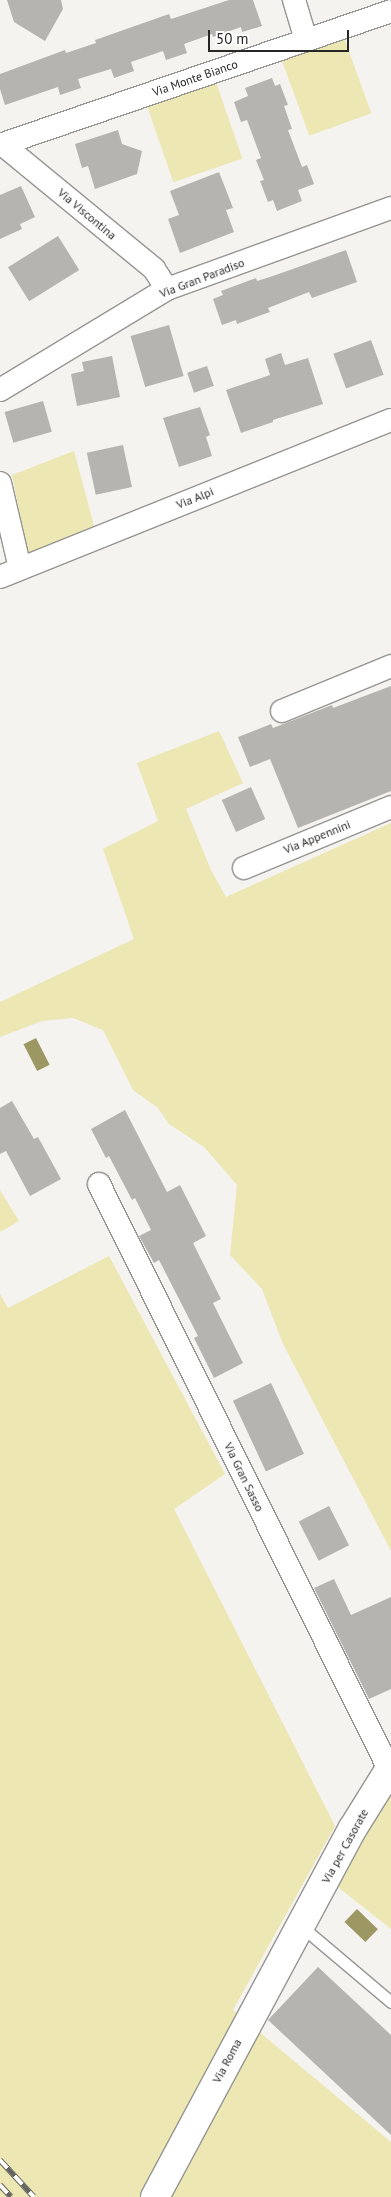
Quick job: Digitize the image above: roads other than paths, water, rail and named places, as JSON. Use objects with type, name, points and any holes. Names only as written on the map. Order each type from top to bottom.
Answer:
[{"type":"street","points":[[294,0],[306,40]]},
{"type":"street","name":"Via Monte Bianco","points":[[1,144],[391,11]]},
{"type":"street","name":"Via Viscontina","points":[[1,144],[154,269],[167,289]]},
{"type":"street","name":"Via Gran Paradiso","points":[[0,390],[167,289],[391,208]]},
{"type":"street","name":"Via Alpi","points":[[0,577],[391,420]]},
{"type":"street","points":[[0,483],[20,568]]},
{"type":"street","points":[[282,711],[391,666]]},
{"type":"street","name":"Via Appennini","points":[[244,868],[391,807]]},
{"type":"street","name":"Via Gran Sasso","points":[[99,1184],[390,1768]]},
{"type":"street","name":"Via per Casorate","points":[[301,1926],[353,1828],[390,1768]]},
{"type":"street","name":"Via Roma","points":[[155,2197],[301,1926]]},
{"type":"lane","points":[[301,1926],[391,2002]]},
{"type":"railway","points":[[0,2160],[34,2197]]},
{"type":"railway","points":[[0,2185],[11,2197]]}]
